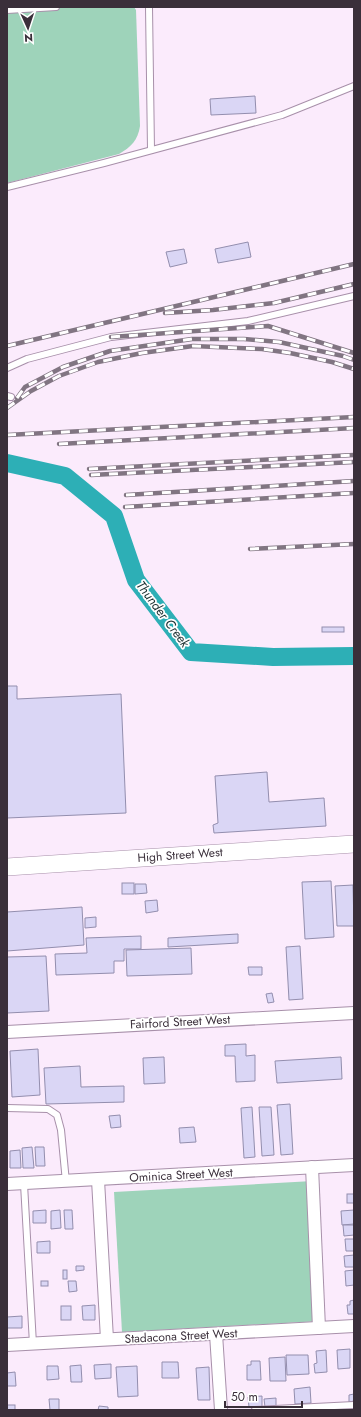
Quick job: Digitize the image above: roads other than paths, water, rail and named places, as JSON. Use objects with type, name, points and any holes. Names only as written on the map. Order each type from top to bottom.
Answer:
[{"type":"main road","name":"High Street West","points":[[7,867],[354,844]]},
{"type":"street","name":"Fairford Street West","points":[[7,1032],[354,1013]]},
{"type":"street","name":"Ominica Street West","points":[[7,1184],[66,1182],[354,1165]]},
{"type":"street","points":[[312,1167],[319,1328]]},
{"type":"street","points":[[98,1180],[107,1339]]},
{"type":"street","name":"Stadacona Street West","points":[[7,1345],[354,1326]]},
{"type":"street","points":[[216,1334],[221,1410]]},
{"type":"lane","points":[[7,10],[56,7]]},
{"type":"lane","points":[[149,7],[152,150]]},
{"type":"lane","points":[[7,187],[104,163],[282,115],[354,86]]},
{"type":"lane","points":[[7,368],[28,359],[111,337],[248,321],[354,296]]},
{"type":"lane","points":[[7,1108],[48,1109],[57,1115],[61,1130],[66,1182]]},
{"type":"lane","points":[[24,1184],[33,1344]]},
{"type":"lane","points":[[255,1410],[354,1405]]},
{"type":"waterway","name":"Thunder Creek","points":[[7,463],[65,476],[114,516],[136,580],[191,652],[273,657],[354,656]]},
{"type":"railway","points":[[7,346],[354,264]]},
{"type":"railway","points":[[165,313],[213,310],[274,303],[354,284]]},
{"type":"railway","points":[[111,337],[268,326],[354,353]]},
{"type":"railway","points":[[17,398],[25,387],[63,367],[110,351],[192,339],[244,339],[279,342],[343,356],[354,360]]},
{"type":"railway","points":[[7,408],[31,391],[59,376],[98,362],[142,353],[193,346],[262,349],[332,362],[354,369]]},
{"type":"railway","points":[[7,435],[354,417]]},
{"type":"railway","points":[[59,444],[354,428]]},
{"type":"railway","points":[[89,469],[354,455]]},
{"type":"railway","points":[[91,475],[354,462]]},
{"type":"railway","points":[[126,495],[354,481]]},
{"type":"railway","points":[[125,507],[354,493]]},
{"type":"railway","points":[[250,549],[354,544]]}]
